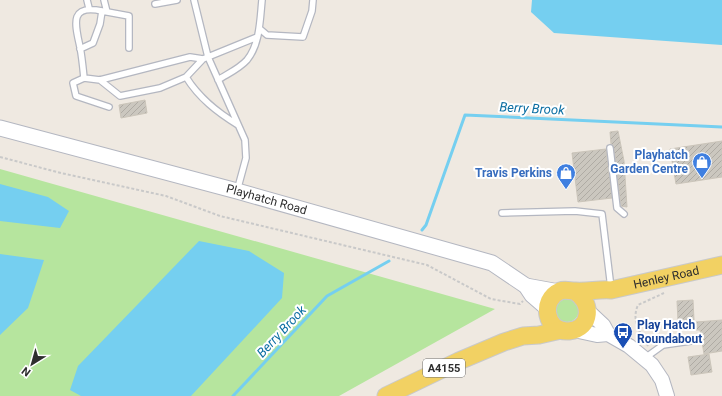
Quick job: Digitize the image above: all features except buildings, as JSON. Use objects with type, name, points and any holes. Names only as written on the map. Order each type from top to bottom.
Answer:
[{"type":"main road","name":"Playhatch Road","points":[[0,128],[237,191],[492,263],[529,290],[547,309]]},
{"type":"main road","name":"Henley Road","points":[[567,291],[598,289],[611,290],[722,265]]},
{"type":"main road","name":"Playhatch Road","points":[[529,290],[567,291]]},
{"type":"main road","name":"Henley Road","points":[[588,310],[611,290]]},
{"type":"main road","points":[[567,291],[584,298],[588,310],[582,324],[568,330],[552,324],[547,315],[547,309],[551,298],[567,291]]},
{"type":"main road","name":"A4155","points":[[523,336],[547,309]]},
{"type":"main road","name":"A4155","points":[[386,396],[459,361],[523,336],[568,330]]},
{"type":"street","points":[[588,310],[603,325],[608,334],[649,355],[662,380],[667,396]]},
{"type":"street","points":[[568,330],[597,335],[608,334]]},
{"type":"lane","points":[[87,0],[89,8]]},
{"type":"lane","points":[[80,50],[93,43],[104,12],[104,0]]},
{"type":"lane","points":[[155,4],[177,0]]},
{"type":"lane","points":[[194,0],[206,58],[218,80],[245,140],[246,158],[237,191]]},
{"type":"lane","points":[[218,80],[246,61],[260,29],[262,0]]},
{"type":"lane","points":[[260,29],[266,35],[303,37],[312,11],[313,0]]},
{"type":"lane","points":[[84,78],[74,23],[80,13],[89,8],[129,16],[129,48]]},
{"type":"lane","points":[[100,80],[120,96],[160,88],[186,78],[206,58],[257,37]]},
{"type":"lane","points":[[109,107],[76,96],[73,83],[84,78],[100,80],[190,57],[206,58]]},
{"type":"lane","points":[[186,78],[196,93],[225,117],[238,125]]},
{"type":"lane","points":[[610,148],[617,208],[624,214]]},
{"type":"lane","points":[[502,213],[575,211],[602,214],[611,290]]},
{"type":"lane","points":[[649,355],[663,345],[691,341]]},
{"type":"path","points":[[0,157],[61,174],[166,196],[220,216],[427,265],[491,299],[520,304],[529,290]]},
{"type":"path","points":[[649,355],[634,317],[638,305],[667,291]]},
{"type":"green space","points":[[0,169],[495,309],[339,396],[0,396]]},
{"type":"green space","points":[[567,298],[575,302],[579,310],[575,318],[567,322],[559,318],[555,310],[559,302]]},
{"type":"water","points":[[532,0],[722,0],[722,45],[554,33],[531,12]]},
{"type":"water","points":[[0,184],[48,197],[69,211],[60,228],[0,221]]},
{"type":"water","points":[[199,241],[249,251],[284,273],[282,298],[191,396],[81,396],[70,390],[78,366]]},
{"type":"water","points":[[0,254],[44,260],[28,308],[0,335]]},
{"type":"waterway","name":"Berry Brook","points":[[422,230],[426,225],[465,115],[722,127]]},
{"type":"waterway","name":"Berry Brook","points":[[233,396],[327,296],[389,261]]},
{"type":"place","name":"Playhatch Garden Centre","points":[[702,179]]},
{"type":"place","name":"Travis Perkins","points":[[566,190]]},
{"type":"place","name":"Play Hatch Roundabout","points":[[623,349]]}]
